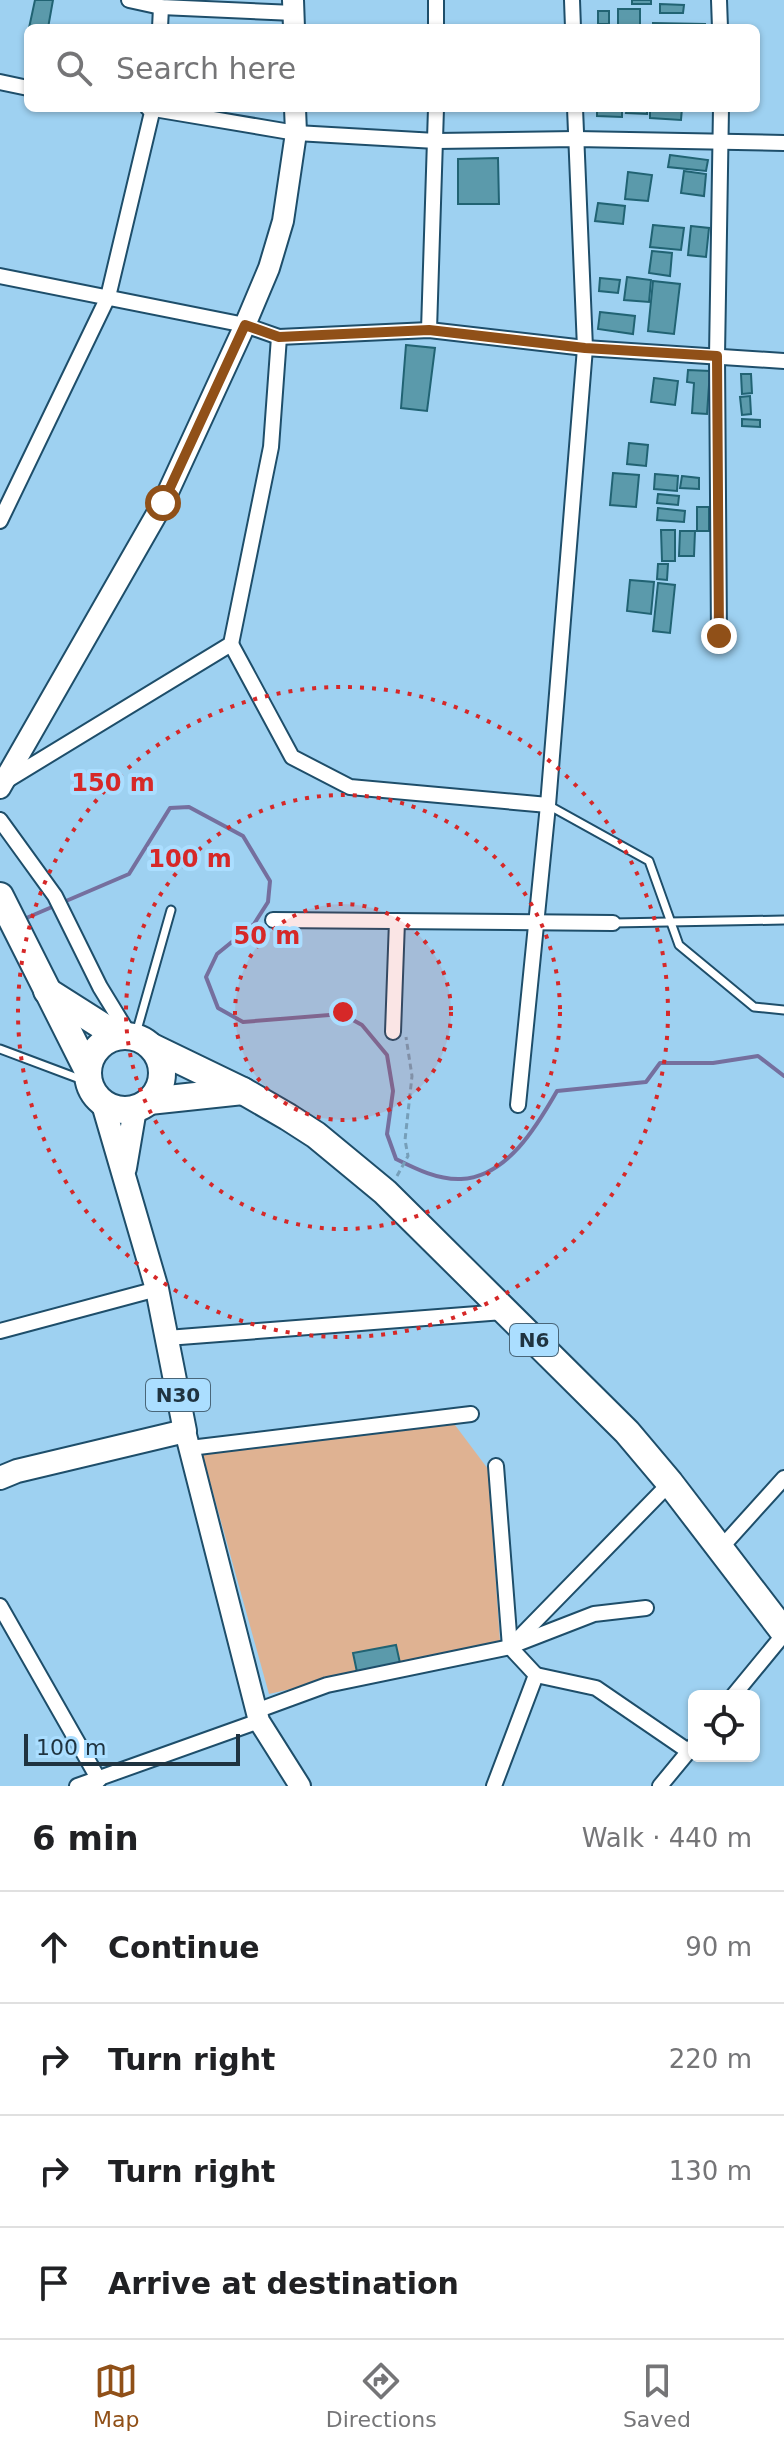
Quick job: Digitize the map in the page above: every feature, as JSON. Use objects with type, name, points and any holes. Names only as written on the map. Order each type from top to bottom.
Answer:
[{"type":"highway","name":"N6","points":[[3,902],[93,1085]]},
{"type":"highway","name":"N6","points":[[46,990],[134,1039],[243,1091],[316,1135],[353,1164],[385,1192],[503,1312],[585,1387],[670,1483],[784,1633]]},
{"type":"highway","points":[[142,1105],[159,1088],[162,1071],[158,1055],[134,1039],[97,1048],[93,1085],[124,1111],[142,1105],[243,1091]]},
{"type":"main road","points":[[1,786],[163,503],[245,325],[269,268],[283,221],[296,133],[295,112]]},
{"type":"main road","name":"N30","points":[[0,1478],[17,1471],[188,1440],[157,1289],[124,1173],[93,1085]]},
{"type":"main road","name":"N30","points":[[124,1173],[142,1105]]},
{"type":"main road","points":[[188,1440],[258,1716],[300,1786]]},
{"type":"street","points":[[129,0],[161,7],[294,14]]},
{"type":"street","points":[[436,0],[436,24]]},
{"type":"street","points":[[572,0],[573,24]]},
{"type":"street","points":[[719,0],[720,24]]},
{"type":"street","points":[[160,24],[161,7]]},
{"type":"street","points":[[0,82],[24,87]]},
{"type":"street","points":[[1,518],[108,297],[150,112]]},
{"type":"street","points":[[174,112],[296,133],[436,141],[576,139],[784,143]]},
{"type":"street","points":[[429,330],[436,112]]},
{"type":"street","points":[[518,1105],[548,805],[585,348],[575,112]]},
{"type":"street","points":[[719,636],[717,356],[721,112]]},
{"type":"street","points":[[0,276],[245,325],[279,337],[429,330],[585,348],[784,361]]},
{"type":"street","points":[[279,337],[271,447],[231,644],[292,757],[350,787],[548,805]]},
{"type":"street","points":[[1,786],[231,644]]},
{"type":"street","points":[[0,820],[55,896],[100,987],[134,1039]]},
{"type":"street","points":[[273,920],[613,923]]},
{"type":"street","points":[[393,1032],[397,921]]},
{"type":"street","points":[[0,1331],[157,1289]]},
{"type":"street","points":[[167,1338],[503,1312]]},
{"type":"street","points":[[188,1440],[471,1414]]},
{"type":"street","points":[[496,1466],[510,1647],[536,1675],[596,1688],[688,1746]]},
{"type":"street","points":[[719,1550],[784,1478]]},
{"type":"street","points":[[510,1647],[670,1483]]},
{"type":"street","points":[[0,1606],[99,1780]]},
{"type":"street","points":[[77,1786],[258,1716],[327,1685],[510,1647],[594,1614],[646,1608]]},
{"type":"street","points":[[738,1690],[784,1633]]},
{"type":"street","points":[[494,1786],[536,1675]]},
{"type":"street","points":[[660,1786],[688,1752]]},
{"type":"lane","points":[[548,805],[649,861],[679,945],[754,1007],[784,1010]]},
{"type":"lane","points":[[134,1039],[171,910]]},
{"type":"lane","points":[[613,923],[784,920]]},
{"type":"lane","points":[[0,1049],[93,1085]]},
{"type":"path","points":[[393,1032],[407,1037],[412,1076],[405,1140],[408,1156],[402,1170]]},
{"type":"shaded area","points":[[452,1421],[488,1469],[500,1641],[269,1694],[202,1453]]},
{"type":"building","points":[[35,0],[53,0],[49,24],[30,24]]},
{"type":"building","points":[[632,0],[651,0],[651,4],[632,4]]},
{"type":"building","points":[[660,4],[684,5],[683,13],[660,13]]},
{"type":"building","points":[[618,9],[640,9],[640,24],[618,24]]},
{"type":"building","points":[[598,11],[609,11],[609,24],[598,24]]},
{"type":"building","points":[[597,112],[622,112],[622,117],[597,116]]},
{"type":"building","points":[[650,112],[682,112],[681,120],[650,118]]},
{"type":"building","points":[[670,155],[708,160],[706,171],[668,167]]},
{"type":"building","points":[[498,158],[499,204],[458,204],[458,159]]},
{"type":"building","points":[[684,171],[706,174],[704,196],[681,193]]},
{"type":"building","points":[[628,172],[652,175],[648,201],[625,199]]},
{"type":"building","points":[[598,203],[625,206],[623,224],[595,221]]},
{"type":"building","points":[[653,225],[684,228],[681,250],[650,247]]},
{"type":"building","points":[[691,226],[709,228],[706,257],[688,255]]},
{"type":"building","points":[[652,251],[672,253],[670,276],[649,273]]},
{"type":"building","points":[[627,277],[651,280],[649,302],[624,300]]},
{"type":"building","points":[[600,278],[620,280],[618,293],[599,291]]},
{"type":"building","points":[[653,281],[680,284],[674,334],[648,331]]},
{"type":"building","points":[[600,312],[635,316],[633,334],[598,329]]},
{"type":"building","points":[[406,345],[435,348],[427,411],[401,408]]},
{"type":"building","points":[[688,370],[710,371],[707,414],[692,413],[694,383],[687,382]]},
{"type":"building","points":[[741,374],[751,374],[752,393],[742,394]]},
{"type":"building","points":[[654,378],[678,381],[675,405],[651,402]]},
{"type":"building","points":[[750,396],[751,414],[742,415],[740,397]]},
{"type":"building","points":[[742,419],[760,420],[760,427],[742,426]]},
{"type":"building","points":[[629,443],[648,445],[646,466],[627,464]]},
{"type":"building","points":[[613,473],[639,475],[636,507],[610,505]]},
{"type":"building","points":[[655,474],[678,476],[677,491],[654,489]]},
{"type":"building","points":[[682,476],[699,478],[699,489],[680,488]]},
{"type":"building","points":[[658,494],[679,496],[678,505],[657,503]]},
{"type":"building","points":[[697,507],[709,507],[709,531],[697,531]]},
{"type":"building","points":[[658,508],[685,511],[684,522],[657,520]]},
{"type":"building","points":[[661,530],[675,530],[675,561],[662,561]]},
{"type":"building","points":[[680,531],[695,531],[694,556],[679,556]]},
{"type":"building","points":[[658,564],[668,564],[667,580],[657,579]]},
{"type":"building","points":[[630,580],[654,582],[651,614],[627,611]]},
{"type":"building","points":[[658,583],[675,585],[670,633],[653,631]]},
{"type":"building","points":[[396,1645],[400,1663],[357,1672],[353,1653]]},
{"type":"waterway","points":[[24,919],[129,874],[170,808],[189,807],[243,836],[270,881],[268,902],[254,924],[217,954],[206,977],[218,1008],[243,1022],[342,1014],[362,1025],[387,1055],[393,1091],[387,1134],[396,1159],[444,1178],[478,1176],[506,1160],[530,1134],[557,1091],[646,1082],[660,1063],[713,1063],[758,1056],[784,1076]]},
{"type":"route","points":[[163,503],[245,325],[279,337],[429,330],[585,348],[717,356],[719,636]]}]
